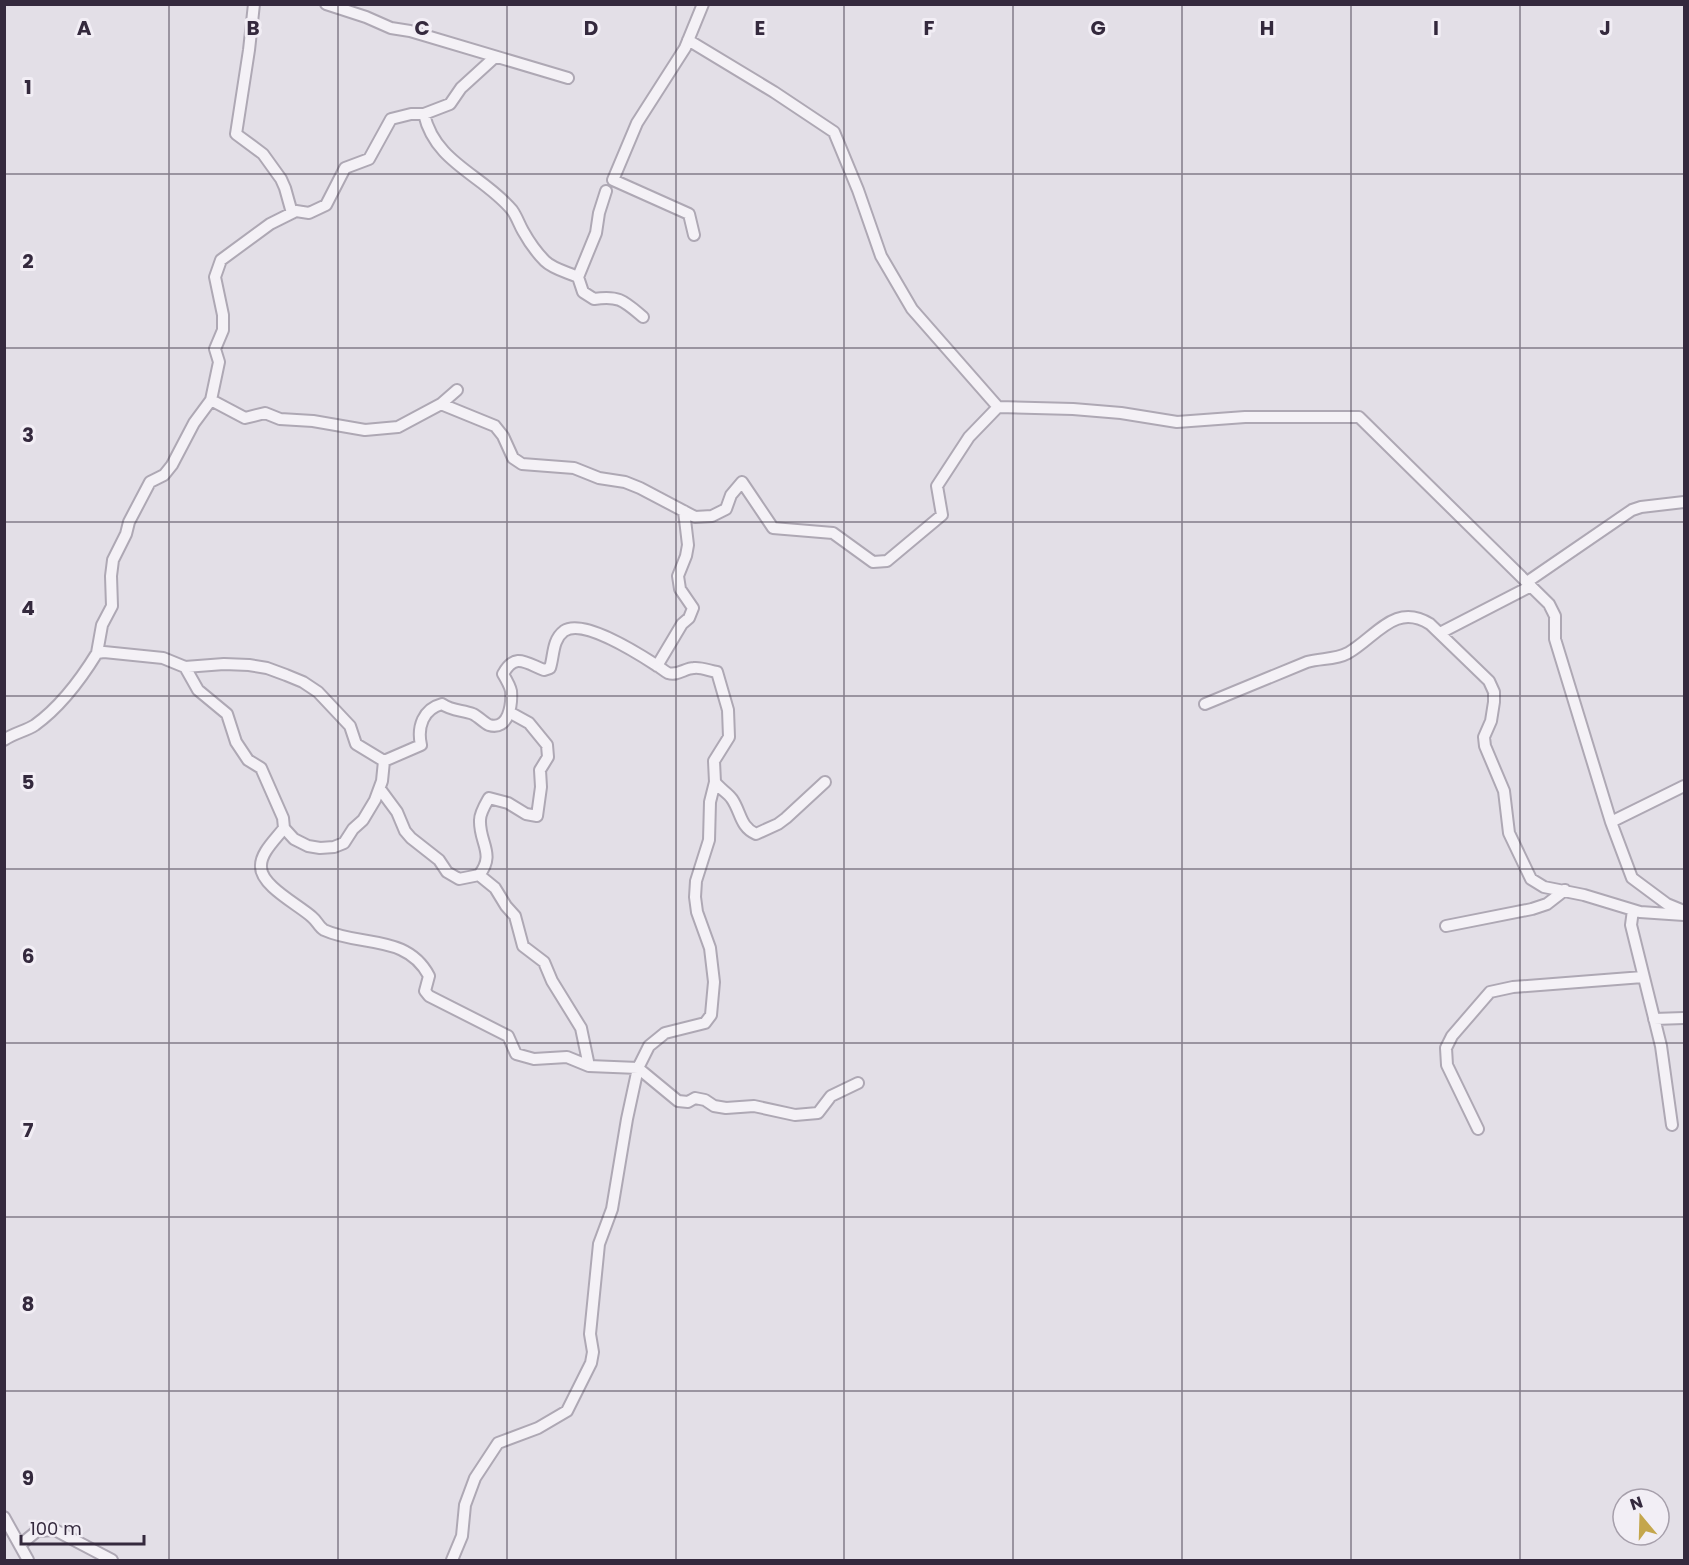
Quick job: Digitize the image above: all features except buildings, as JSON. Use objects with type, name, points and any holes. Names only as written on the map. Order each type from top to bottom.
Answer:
[{"type":"street","points":[[254,4],[236,134],[263,154],[285,188],[292,213]]},
{"type":"street","points":[[326,4],[391,28],[410,31],[568,78]]},
{"type":"street","points":[[693,235],[689,214],[613,180],[637,123],[688,40],[703,4]]},
{"type":"street","points":[[688,40],[774,92],[834,132],[858,190],[881,256],[912,309],[998,407],[1121,413],[1177,422],[1245,417],[1359,417],[1549,604],[1555,616],[1555,639],[1611,822],[1632,878],[1667,904],[1684,913]]},
{"type":"street","points":[[4,740],[34,726],[59,704],[83,676],[97,653],[102,625],[112,606],[113,560],[126,534],[129,522],[150,482],[164,475],[172,465],[195,423],[211,400],[219,362],[215,349],[223,330],[223,315],[215,277],[221,260],[270,224],[292,213],[309,213],[326,205],[345,168],[369,159],[391,119],[424,114],[450,104],[461,88],[495,57]]},
{"type":"street","points":[[424,114],[428,129],[439,147],[450,160],[481,180],[512,210],[544,261],[578,277]]},
{"type":"street","points":[[606,191],[596,233],[578,277],[583,292],[594,299],[606,297],[623,300],[643,317]]},
{"type":"street","points":[[211,400],[245,418],[265,413],[280,418],[365,430],[398,427],[441,404],[457,390]]},
{"type":"street","points":[[441,404],[495,426],[513,458],[522,464],[574,468],[599,478],[625,482],[694,517],[719,513],[726,508],[731,495],[742,482],[773,528],[833,533],[873,562],[887,561],[942,515],[938,486],[969,437],[998,407]]},
{"type":"street","points":[[1440,633],[1529,584],[1632,510],[1684,502]]},
{"type":"street","points":[[657,666],[682,624],[689,618],[693,608],[680,589],[678,576],[688,545],[684,512]]},
{"type":"street","points":[[1204,704],[1307,662],[1320,658],[1336,658],[1349,653],[1392,620],[1403,617],[1422,619],[1440,633],[1489,681],[1494,692],[1491,721],[1484,737],[1485,746],[1504,791],[1509,833],[1531,879],[1544,887],[1565,890],[1633,910],[1684,913]]},
{"type":"street","points":[[384,761],[421,745],[418,733],[421,721],[434,706],[442,704],[449,709],[471,713],[490,725],[500,724],[507,719],[509,712],[511,690],[503,674],[509,664],[521,660],[544,670],[550,668],[557,640],[564,631],[570,629],[581,628],[596,633],[666,672],[677,674],[694,668],[717,672],[729,710],[729,737],[714,761],[715,782],[710,802],[709,840],[696,881],[695,897],[697,912],[710,948],[714,982],[711,1015],[705,1023],[696,1027],[665,1034],[649,1046],[638,1068],[612,1209],[599,1244],[590,1334],[593,1352],[591,1363],[567,1411],[538,1428],[498,1443],[475,1478],[465,1505],[462,1536],[452,1560]]},
{"type":"street","points":[[97,653],[125,653],[163,658],[185,667],[224,664],[267,668],[303,682],[318,692],[350,726],[356,744],[384,761]]},
{"type":"street","points":[[185,667],[198,690],[227,714],[236,742],[248,760],[261,768],[283,818],[284,828],[294,839],[308,846],[334,847],[344,843],[353,829],[363,820],[380,789],[384,761]]},
{"type":"street","points":[[380,789],[397,812],[405,831],[439,860],[447,872],[459,879],[479,875],[488,860],[480,820],[489,798],[508,803],[526,814],[537,816],[541,787],[540,770],[548,757],[547,745],[536,731],[529,723],[509,712]]},
{"type":"street","points":[[715,782],[732,798],[745,827],[756,834],[786,818],[825,783]]},
{"type":"street","points":[[1611,822],[1684,786]]},
{"type":"street","points":[[284,828],[262,859],[261,870],[269,882],[292,903],[313,917],[322,929],[348,937],[384,943],[416,958],[424,966],[429,976],[425,991],[429,996],[508,1036],[516,1054],[534,1059],[567,1057],[589,1066],[638,1068],[678,1101],[688,1102],[695,1098],[705,1100],[714,1106],[726,1108],[754,1106],[795,1116],[818,1113],[831,1096],[858,1083]]},
{"type":"street","points":[[479,875],[495,888],[515,916],[523,946],[544,962],[552,981],[581,1028],[589,1066]]},
{"type":"street","points":[[1446,926],[1532,909],[1547,904],[1565,890]]},
{"type":"street","points":[[1633,910],[1631,925],[1660,1046],[1672,1125]]},
{"type":"street","points":[[1478,1129],[1447,1065],[1446,1048],[1452,1036],[1491,992],[1513,987],[1643,977]]},
{"type":"street","points":[[1654,1019],[1684,1018]]},
{"type":"street","points":[[6,1523],[28,1560]]},
{"type":"street","points":[[20,1545],[38,1531],[55,1530],[112,1560]]}]
